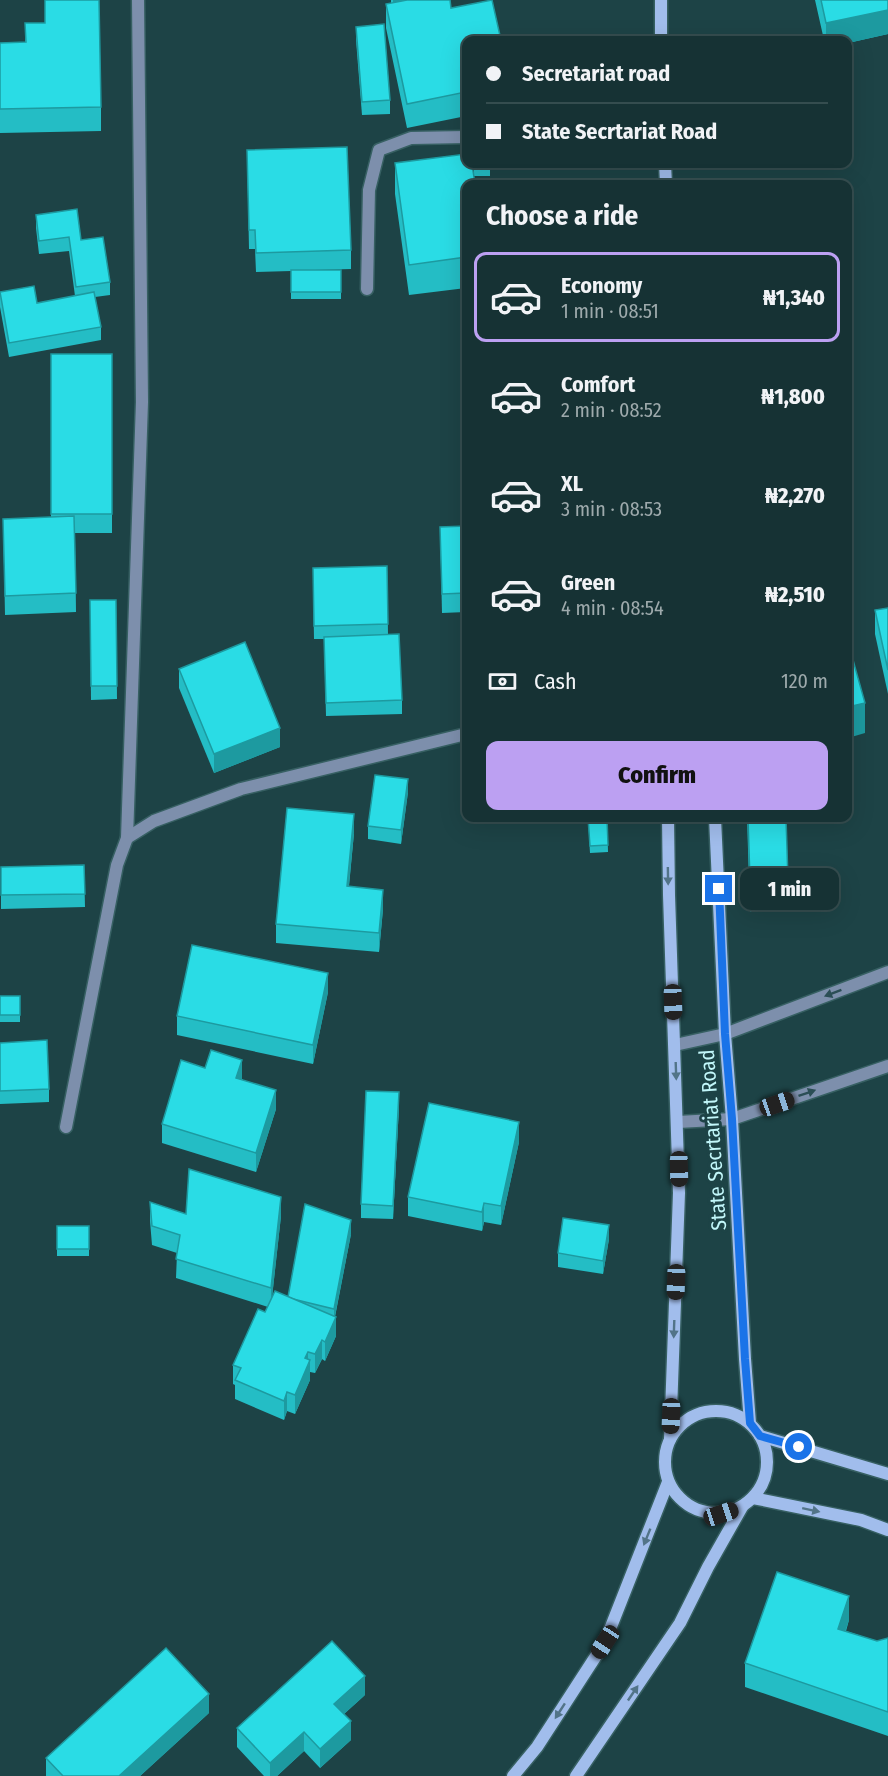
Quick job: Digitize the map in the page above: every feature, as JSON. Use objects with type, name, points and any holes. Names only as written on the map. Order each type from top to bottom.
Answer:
[{"type":"street","points":[[66,1127],[117,865],[127,838],[142,402],[138,0]]},
{"type":"street","points":[[661,0],[662,36]]},
{"type":"street","points":[[367,289],[369,190],[379,150],[411,138],[462,137]]},
{"type":"street","points":[[127,838],[154,821],[241,789],[462,735]]},
{"type":"street","points":[[668,822],[679,1193],[670,1439],[664,1461],[668,1482],[680,1500],[699,1511],[721,1514],[742,1508]]},
{"type":"street","name":"State Secrtariat Road","points":[[715,822],[725,1034],[750,1423]]},
{"type":"street","points":[[675,1046],[725,1034],[888,972]]},
{"type":"street","points":[[678,1122],[732,1119],[888,1066]]},
{"type":"street","points":[[576,1776],[680,1623],[708,1567],[742,1508],[753,1498],[765,1479],[768,1457],[760,1436],[750,1423],[734,1414],[715,1411],[697,1415],[681,1424],[670,1439]]},
{"type":"street","points":[[760,1436],[888,1474]]},
{"type":"street","points":[[513,1776],[537,1746],[605,1642],[668,1482]]},
{"type":"street","points":[[753,1498],[861,1520],[888,1530]]},
{"type":"building","points":[[45,0],[99,0],[101,107],[0,109],[0,43],[26,42],[25,23],[45,23]]},
{"type":"building","points":[[407,0],[450,0],[451,8],[492,0],[500,36],[462,36],[462,93],[407,104],[386,4]]},
{"type":"building","points":[[821,0],[888,0],[888,10],[826,23]]},
{"type":"building","points":[[384,24],[390,100],[362,102],[356,27]]},
{"type":"building","points":[[347,147],[351,250],[256,253],[255,230],[249,230],[247,150]]},
{"type":"building","points":[[462,155],[462,168],[473,168],[474,180],[462,180],[462,258],[409,265],[395,163]]},
{"type":"building","points":[[77,209],[81,240],[103,237],[110,282],[76,287],[69,237],[39,241],[36,215]]},
{"type":"building","points":[[291,270],[341,270],[341,292],[291,292]]},
{"type":"building","points":[[34,286],[37,303],[94,292],[101,327],[9,343],[0,292]]},
{"type":"building","points":[[51,354],[112,354],[112,514],[51,514]]},
{"type":"building","points":[[74,516],[76,593],[5,596],[3,519]]},
{"type":"building","points":[[462,526],[462,593],[442,594],[440,527]]},
{"type":"building","points":[[387,566],[388,624],[314,626],[313,568]]},
{"type":"building","points":[[90,600],[116,600],[117,686],[91,686]]},
{"type":"building","points":[[888,608],[888,670],[875,610]]},
{"type":"building","points":[[399,634],[402,700],[326,703],[324,637]]},
{"type":"building","points":[[245,642],[280,728],[214,754],[179,669]]},
{"type":"building","points":[[852,656],[865,703],[852,706]]},
{"type":"building","points":[[375,775],[408,779],[401,830],[368,826]]},
{"type":"building","points":[[287,808],[354,814],[347,886],[383,890],[379,933],[276,924]]},
{"type":"building","points":[[588,822],[607,822],[608,845],[590,846]]},
{"type":"building","points":[[748,822],[786,822],[788,880],[750,881]]},
{"type":"building","points":[[84,865],[85,894],[1,895],[1,867]]},
{"type":"building","points":[[192,945],[328,973],[313,1045],[177,1016]]},
{"type":"building","points":[[0,996],[20,996],[20,1015],[0,1015]]},
{"type":"building","points":[[47,1040],[49,1089],[0,1091],[0,1043]]},
{"type":"building","points":[[211,1050],[242,1060],[236,1078],[276,1090],[256,1153],[162,1124],[181,1060],[205,1068]]},
{"type":"building","points":[[366,1091],[399,1092],[393,1206],[361,1204]]},
{"type":"building","points":[[429,1103],[519,1122],[501,1206],[484,1203],[482,1212],[408,1197]]},
{"type":"building","points":[[189,1169],[281,1197],[271,1288],[176,1259],[180,1235],[152,1226],[150,1202],[186,1214]]},
{"type":"building","points":[[305,1204],[351,1220],[334,1309],[288,1297]]},
{"type":"building","points":[[563,1218],[609,1225],[603,1261],[558,1253]]},
{"type":"building","points":[[57,1226],[89,1226],[89,1249],[57,1249]]},
{"type":"building","points":[[275,1291],[336,1317],[325,1342],[322,1340],[315,1354],[308,1352],[305,1358],[310,1360],[295,1395],[287,1392],[284,1401],[235,1380],[241,1368],[233,1365],[258,1309],[265,1312]]},
{"type":"building","points":[[777,1572],[849,1596],[838,1629],[877,1641],[888,1638],[888,1712],[745,1663]]},
{"type":"building","points":[[332,1641],[365,1676],[334,1704],[351,1721],[320,1749],[304,1732],[270,1763],[237,1728]]},
{"type":"building","points":[[166,1648],[209,1694],[119,1776],[63,1776],[46,1758]]},
{"type":"route","points":[[719,889],[725,1034],[750,1423],[760,1436],[799,1447]]}]
